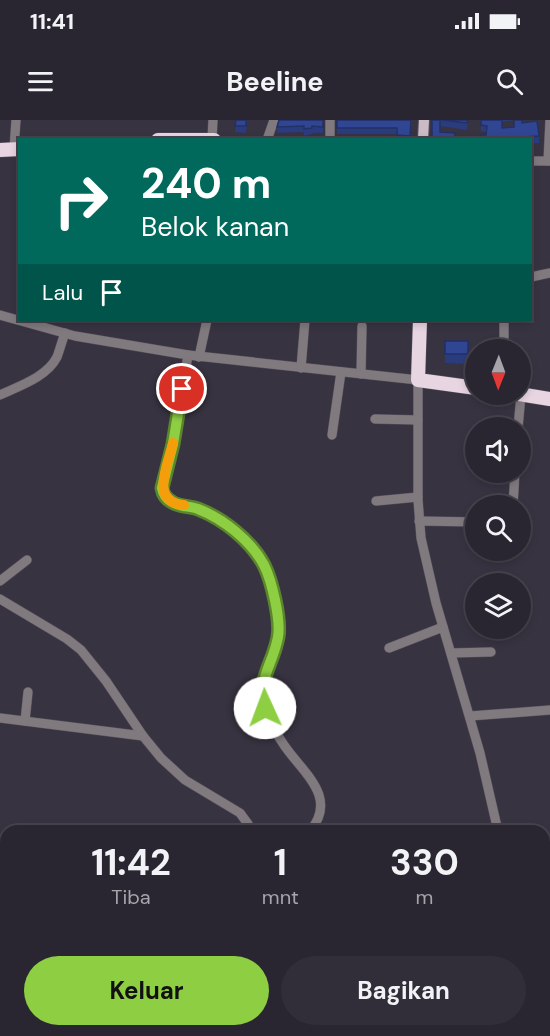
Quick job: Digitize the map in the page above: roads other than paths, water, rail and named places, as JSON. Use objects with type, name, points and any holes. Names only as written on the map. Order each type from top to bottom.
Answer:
[{"type":"highway","points":[[0,158],[13,151]]},
{"type":"highway","points":[[420,321],[418,380],[465,386]]},
{"type":"highway","points":[[531,396],[550,399]]},
{"type":"main road","points":[[423,138],[424,120]]},
{"type":"street","points":[[13,151],[15,120]]},
{"type":"street","points":[[213,120],[213,138]]},
{"type":"street","points":[[268,138],[274,120]]},
{"type":"street","points":[[330,120],[330,138]]},
{"type":"street","points":[[532,160],[549,161],[550,120]]},
{"type":"street","points":[[532,277],[550,273]]},
{"type":"street","points":[[0,315],[18,320]]},
{"type":"street","points":[[22,321],[65,333],[188,356],[418,380],[419,521],[429,575],[470,716],[497,825]]},
{"type":"street","points":[[199,357],[207,321]]},
{"type":"street","points":[[301,368],[305,321]]},
{"type":"street","points":[[504,321],[504,339]]},
{"type":"street","points":[[362,326],[362,374]]},
{"type":"street","points":[[0,395],[29,381],[51,366],[65,333]]},
{"type":"street","points":[[188,356],[163,492],[174,504],[192,507],[221,520],[257,555],[267,572],[278,627],[275,647],[262,683],[263,700],[283,744],[316,787],[320,808],[314,825]]},
{"type":"street","points":[[332,435],[341,372]]},
{"type":"street","points":[[375,419],[418,420]]},
{"type":"street","points":[[376,501],[418,496]]},
{"type":"street","points":[[419,521],[465,522]]},
{"type":"street","points":[[0,581],[27,560]]},
{"type":"street","points":[[0,599],[67,639],[81,650],[106,681],[143,736],[170,767],[185,780],[240,813],[249,825]]},
{"type":"street","points":[[389,648],[443,627]]},
{"type":"street","points":[[451,652],[491,652]]},
{"type":"street","points":[[25,721],[28,692]]},
{"type":"street","points":[[470,716],[550,710]]},
{"type":"street","points":[[0,718],[143,736]]}]
